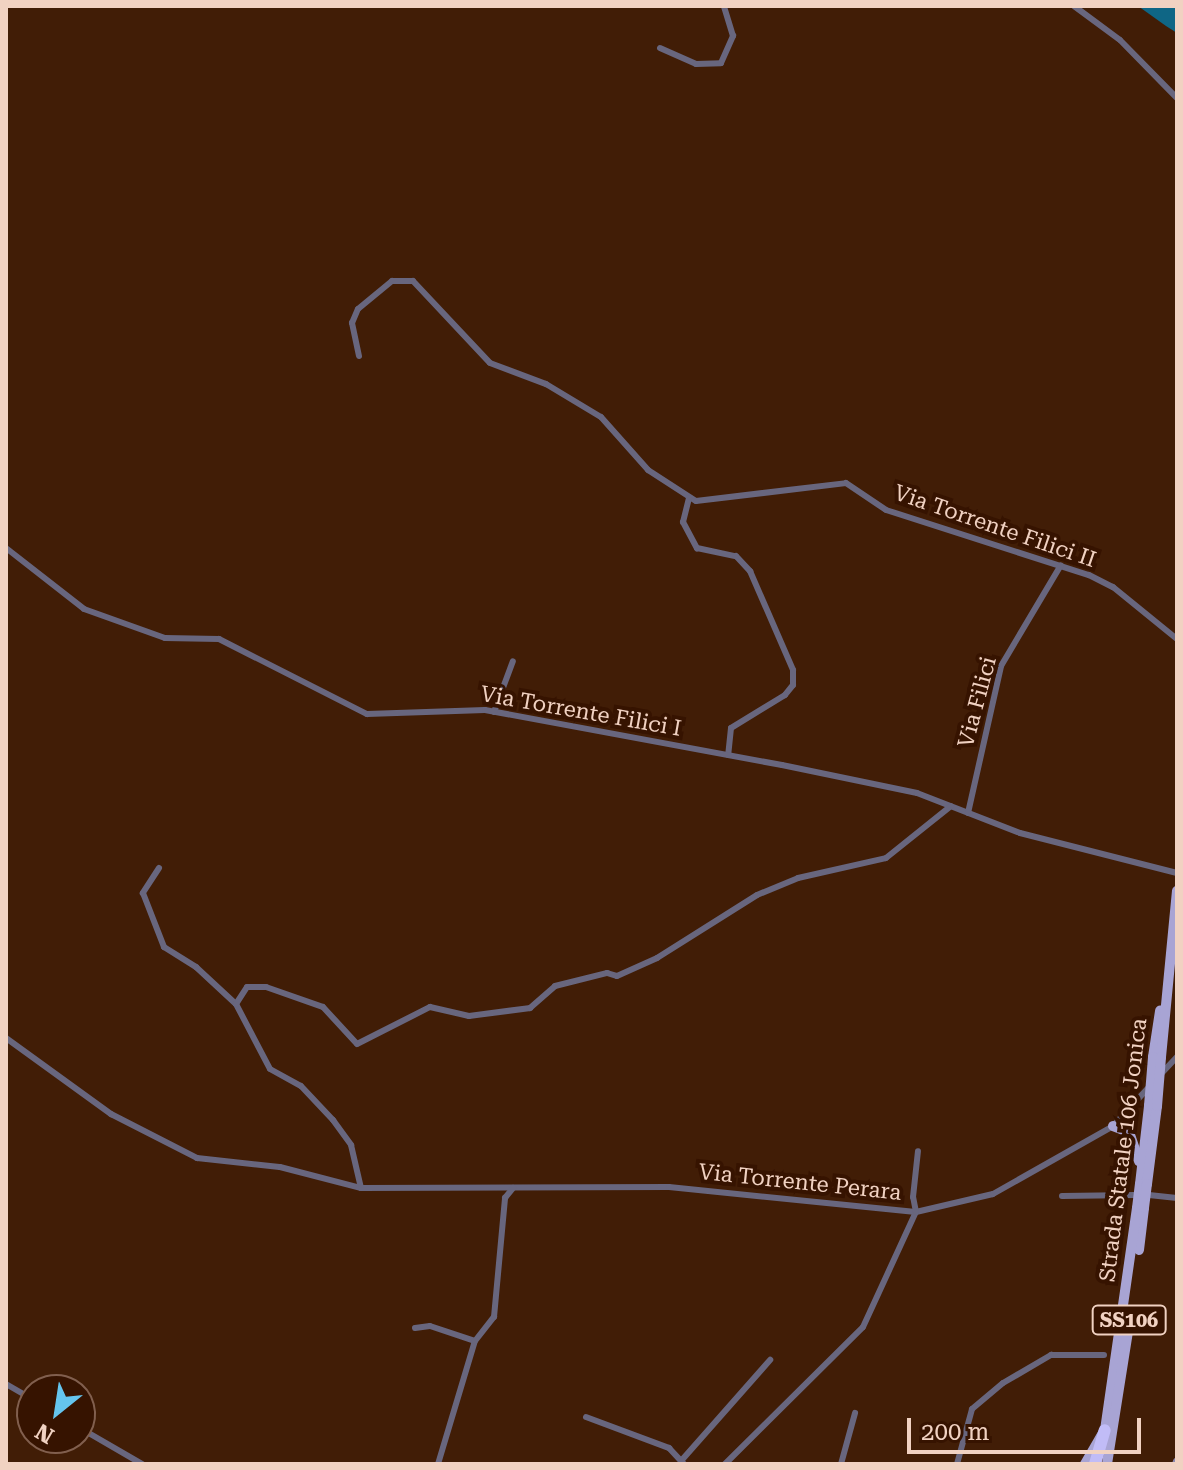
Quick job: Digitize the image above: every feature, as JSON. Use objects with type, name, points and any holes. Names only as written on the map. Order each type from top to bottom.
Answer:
[{"type":"highway","name":"Strada Statale 106 Jonica","points":[[1097,1464],[1108,1431]]},
{"type":"main road","name":"Strada Statale 106 Jonica","points":[[1108,1431],[1145,1188],[1177,891]]},
{"type":"main road","name":"Strada Statale 106 Jonica","points":[[1145,1188],[1141,1171],[1153,1106]]},
{"type":"main road","points":[[1117,1127],[1134,1140],[1141,1171]]},
{"type":"main road","points":[[1085,1464],[1108,1431]]},
{"type":"main road","points":[[1107,1464],[1108,1431]]},
{"type":"street","points":[[660,48],[696,64],[721,63],[733,36],[724,6]]},
{"type":"street","points":[[1074,6],[1120,40],[1177,98]]},
{"type":"street","points":[[359,356],[352,323],[358,309],[392,281],[413,281],[490,363],[546,384],[601,417],[648,470],[689,498],[683,522],[697,548],[736,556],[750,571],[793,670],[793,685],[785,695],[731,728],[728,755]]},
{"type":"street","name":"Via Torrente Filici II","points":[[689,498],[735,498],[846,483],[886,510],[1061,565],[1113,587],[1177,639]]},
{"type":"street","name":"Via Torrente Filici I","points":[[6,548],[84,609],[165,638],[219,639],[351,709],[393,716],[445,709],[494,712],[728,755],[917,793],[1020,833],[1177,873]]},
{"type":"street","name":"Via Filici","points":[[968,813],[1001,666],[1061,565]]},
{"type":"street","points":[[494,712],[513,661]]},
{"type":"street","points":[[236,1004],[247,987],[266,987],[323,1007],[357,1044],[430,1007],[469,1016],[530,1008],[555,986],[607,973],[617,976],[657,958],[757,895],[798,878],[886,858],[951,806]]},
{"type":"street","points":[[159,868],[143,893],[164,947],[196,967],[236,1004],[270,1069],[301,1086],[333,1120],[351,1145],[361,1188]]},
{"type":"street","name":"Via Torrente Perara","points":[[6,1038],[111,1114],[197,1158],[280,1167],[361,1188],[669,1187],[916,1212],[993,1194],[1117,1127],[1177,1057]]},
{"type":"street","points":[[725,1464],[850,1345],[874,1306],[916,1212],[913,1197],[918,1151]]},
{"type":"street","points":[[438,1464],[475,1341],[494,1317],[505,1198],[513,1188]]},
{"type":"street","points":[[1145,1188],[1177,1198]]},
{"type":"street","points":[[1062,1196],[1135,1195]]},
{"type":"street","points":[[415,1328],[430,1326],[475,1341]]},
{"type":"street","points":[[957,1464],[972,1409],[1003,1383],[1051,1355],[1104,1355]]},
{"type":"street","points":[[586,1417],[669,1448],[682,1462],[770,1360]]},
{"type":"street","points":[[841,1464],[855,1413]]},
{"type":"street","points":[[96,1437],[142,1464]]},
{"type":"water","points":[[1138,6],[1177,6],[1177,33],[1166,26]]}]
